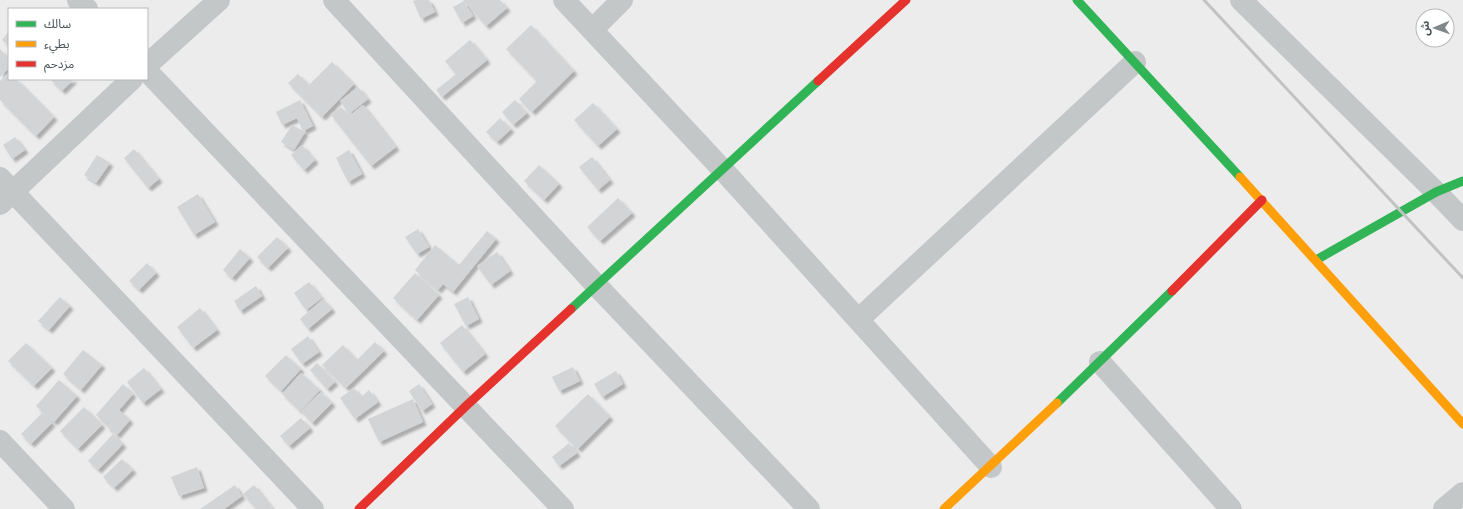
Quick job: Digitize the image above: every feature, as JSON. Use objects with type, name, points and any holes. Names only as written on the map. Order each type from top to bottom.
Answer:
[{"type":"street","points":[[78,0],[86,8]]},
{"type":"street","points":[[148,64],[219,0]]},
{"type":"street","points":[[334,0],[597,286],[810,509]]},
{"type":"street","points":[[564,0],[723,170],[991,467]]},
{"type":"street","points":[[592,30],[622,0]]},
{"type":"street","points":[[358,509],[466,406],[906,0]]},
{"type":"street","points":[[1077,0],[1262,200],[1463,424]]},
{"type":"street","points":[[1084,7],[1090,0]]},
{"type":"street","points":[[1241,0],[1463,220]]},
{"type":"street","points":[[858,319],[1135,62]]},
{"type":"street","points":[[148,72],[563,509]]},
{"type":"street","points":[[131,80],[4,191],[313,509]]},
{"type":"street","points":[[1316,260],[1436,192],[1463,181]]},
{"type":"street","points":[[944,509],[991,467],[1100,362],[1262,200]]},
{"type":"street","points":[[1100,362],[1223,507]]},
{"type":"street","points":[[0,441],[64,509]]},
{"type":"street","points":[[1444,509],[1463,493]]},
{"type":"building","points":[[429,0],[435,12],[421,19],[413,1]]},
{"type":"building","points":[[463,0],[500,0],[507,8],[486,26]]},
{"type":"building","points":[[464,1],[473,16],[462,23],[453,7]]},
{"type":"building","points":[[531,25],[574,71],[532,112],[519,99],[537,81],[506,49]]},
{"type":"building","points":[[8,32],[8,45],[2,40]]},
{"type":"building","points":[[470,40],[487,60],[442,97],[436,90],[456,74],[445,61]]},
{"type":"building","points":[[0,49],[8,58],[8,69],[0,77]]},
{"type":"building","points":[[332,62],[354,84],[322,117],[288,83],[298,74],[309,85]]},
{"type":"building","points":[[8,73],[8,80],[17,80],[54,117],[36,136],[0,100],[0,81]]},
{"type":"building","points":[[51,80],[73,80],[62,91]]},
{"type":"building","points":[[358,87],[368,99],[349,114],[340,101]]},
{"type":"building","points":[[300,100],[313,126],[303,131],[297,118],[282,125],[276,112]]},
{"type":"building","points":[[515,100],[527,113],[513,125],[502,112]]},
{"type":"building","points":[[593,103],[617,129],[598,146],[574,120]]},
{"type":"building","points":[[363,105],[396,147],[371,166],[331,115],[341,107],[349,116]]},
{"type":"building","points":[[500,118],[511,129],[497,142],[486,132]]},
{"type":"building","points":[[292,125],[305,132],[294,150],[281,142]]},
{"type":"building","points":[[15,137],[25,150],[12,159],[3,145]]},
{"type":"building","points":[[302,145],[315,160],[304,170],[291,155]]},
{"type":"building","points":[[134,149],[159,179],[148,188],[124,158]]},
{"type":"building","points":[[349,150],[362,174],[348,182],[336,158]]},
{"type":"building","points":[[97,155],[110,163],[96,183],[84,175]]},
{"type":"building","points":[[592,157],[610,180],[598,190],[579,167]]},
{"type":"building","points":[[539,165],[559,184],[544,200],[524,181]]},
{"type":"building","points":[[198,194],[215,222],[194,235],[177,207]]},
{"type":"building","points":[[618,198],[632,213],[600,241],[587,227]]},
{"type":"building","points":[[418,229],[429,247],[417,254],[405,237]]},
{"type":"building","points":[[487,231],[496,239],[453,292],[443,284],[438,290],[415,270],[435,245],[459,265]]},
{"type":"building","points":[[277,237],[288,248],[268,268],[257,257]]},
{"type":"building","points":[[240,249],[250,258],[232,278],[223,270]]},
{"type":"building","points":[[497,252],[510,271],[491,285],[477,266]]},
{"type":"building","points":[[147,263],[156,273],[139,290],[129,281]]},
{"type":"building","points":[[415,273],[439,295],[417,320],[393,298]]},
{"type":"building","points":[[309,282],[322,298],[306,310],[294,293]]},
{"type":"building","points":[[256,286],[262,296],[240,311],[234,301]]},
{"type":"building","points":[[60,297],[70,306],[49,330],[38,321]]},
{"type":"building","points":[[468,297],[479,319],[466,326],[454,304]]},
{"type":"building","points":[[323,299],[332,309],[308,329],[300,319]]},
{"type":"building","points":[[200,308],[217,330],[193,348],[177,327]]},
{"type":"building","points":[[462,325],[485,354],[463,372],[440,343]]},
{"type":"building","points":[[308,336],[319,352],[302,364],[291,349]]},
{"type":"building","points":[[375,342],[384,351],[346,388],[322,365],[343,345],[357,360]]},
{"type":"building","points":[[26,343],[52,368],[34,386],[8,361]]},
{"type":"building","points":[[83,350],[102,365],[81,390],[63,374]]},
{"type":"building","points":[[286,355],[301,369],[281,391],[265,376]]},
{"type":"building","points":[[317,363],[335,382],[327,389],[310,370]]},
{"type":"building","points":[[573,367],[580,381],[559,391],[552,377]]},
{"type":"building","points":[[144,368],[161,389],[143,403],[127,382]]},
{"type":"building","points":[[616,371],[623,384],[602,397],[594,384]]},
{"type":"building","points":[[301,373],[320,390],[300,411],[282,394]]},
{"type":"building","points":[[59,380],[77,396],[54,422],[36,406]]},
{"type":"building","points":[[123,384],[133,394],[119,410],[130,420],[117,435],[106,426],[111,420],[106,424],[96,415]]},
{"type":"building","points":[[419,384],[432,404],[422,411],[409,391]]},
{"type":"building","points":[[354,388],[361,397],[369,390],[378,402],[355,419],[340,398]]},
{"type":"building","points":[[321,392],[332,403],[312,423],[301,411]]},
{"type":"building","points":[[588,394],[610,417],[578,449],[555,426]]},
{"type":"building","points":[[413,399],[423,422],[379,442],[368,419]]},
{"type":"building","points":[[84,407],[102,425],[78,449],[60,431]]},
{"type":"building","points":[[42,413],[52,423],[31,444],[21,434]]},
{"type":"building","points":[[301,418],[310,428],[289,446],[280,436]]},
{"type":"building","points":[[113,434],[123,444],[98,470],[88,461]]},
{"type":"building","points":[[569,443],[577,453],[559,466],[552,457]]},
{"type":"building","points":[[122,459],[133,470],[114,488],[103,477]]},
{"type":"building","points":[[197,467],[204,488],[179,496],[171,477]]},
{"type":"building","points":[[235,485],[242,496],[224,509],[200,509]]},
{"type":"building","points":[[254,485],[273,509],[256,509],[243,494]]},
{"type":"railway","points":[[1204,0],[1463,278]]},
{"type":"traffic: fast","points":[[1077,0],[1240,177]]},
{"type":"traffic: fast","points":[[571,309],[818,81]]},
{"type":"traffic: fast","points":[[1316,260],[1436,192],[1463,181]]},
{"type":"traffic: fast","points":[[1057,403],[1172,291]]},
{"type":"traffic: slow","points":[[1240,177],[1463,424]]},
{"type":"traffic: slow","points":[[944,509],[1057,403]]},
{"type":"traffic: jam","points":[[818,81],[906,0]]},
{"type":"traffic: jam","points":[[1172,291],[1262,200]]},
{"type":"traffic: jam","points":[[359,509],[466,406],[571,309]]}]
